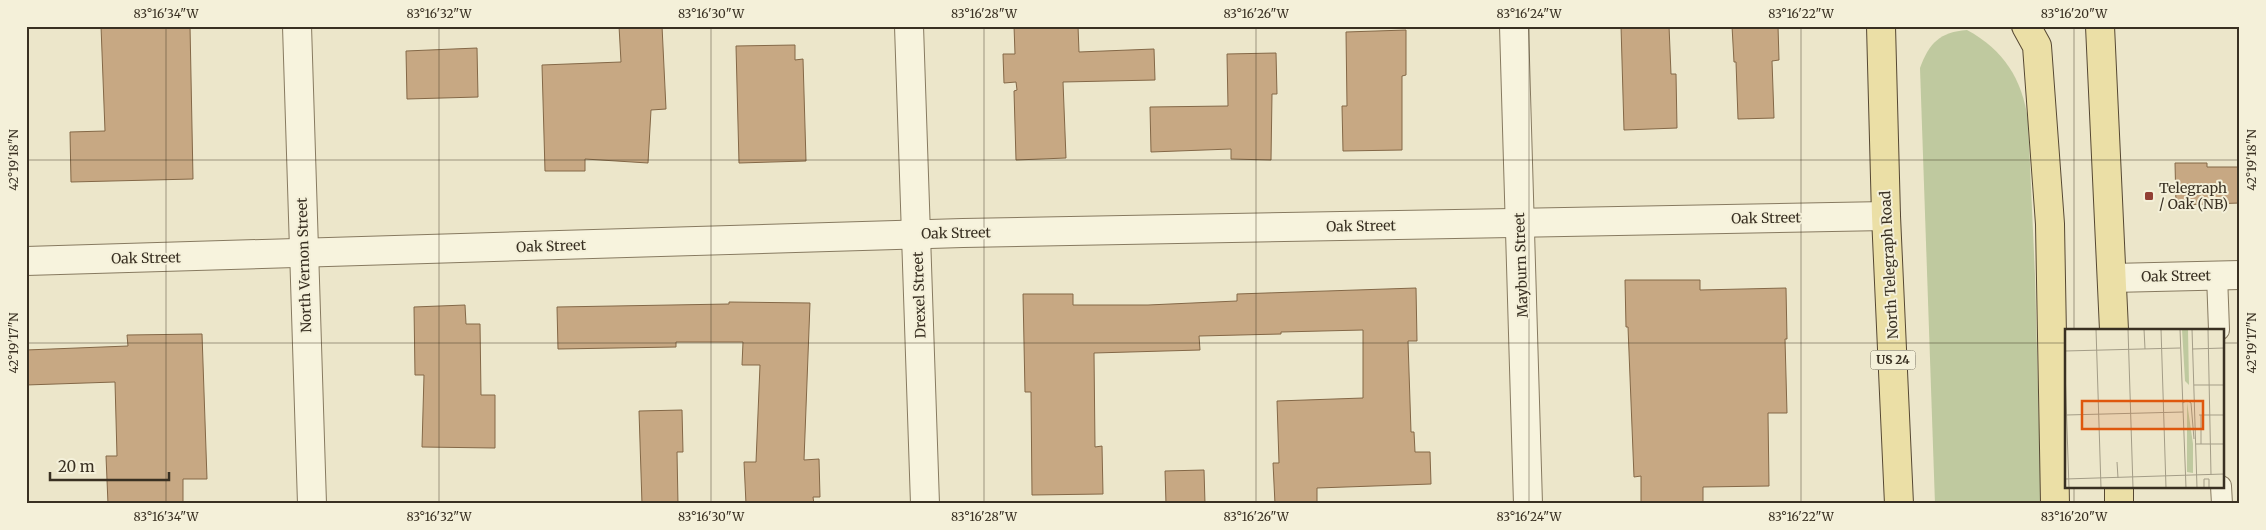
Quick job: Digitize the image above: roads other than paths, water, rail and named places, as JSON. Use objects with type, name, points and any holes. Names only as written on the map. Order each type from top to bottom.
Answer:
[{"type":"main road","points":[[1881,38],[1902,26]]},
{"type":"main road","points":[[2026,26],[2037,46],[2050,224],[2055,504]]},
{"type":"main road","points":[[2100,26],[2114,329]]},
{"type":"main road","name":"North Telegraph Road","points":[[1881,38],[1886,216],[1899,504]]},
{"type":"main road","points":[[2119,488],[2119,504]]},
{"type":"street","name":"North Vernon Street","points":[[297,26],[312,504]]},
{"type":"street","name":"Drexel Street","points":[[909,26],[925,504]]},
{"type":"street","name":"Mayburn Street","points":[[1514,26],[1528,504]]},
{"type":"street","name":"Oak Street","points":[[26,261],[916,234],[1886,216]]},
{"type":"street","name":"Oak Street","points":[[2112,278],[2228,275]]},
{"type":"lane","points":[[2219,329],[2228,275]]},
{"type":"lane","points":[[2221,488],[2222,504]]},
{"type":"place","name":"Telegraph / Oak (NB)","points":[[2149,196]]}]
